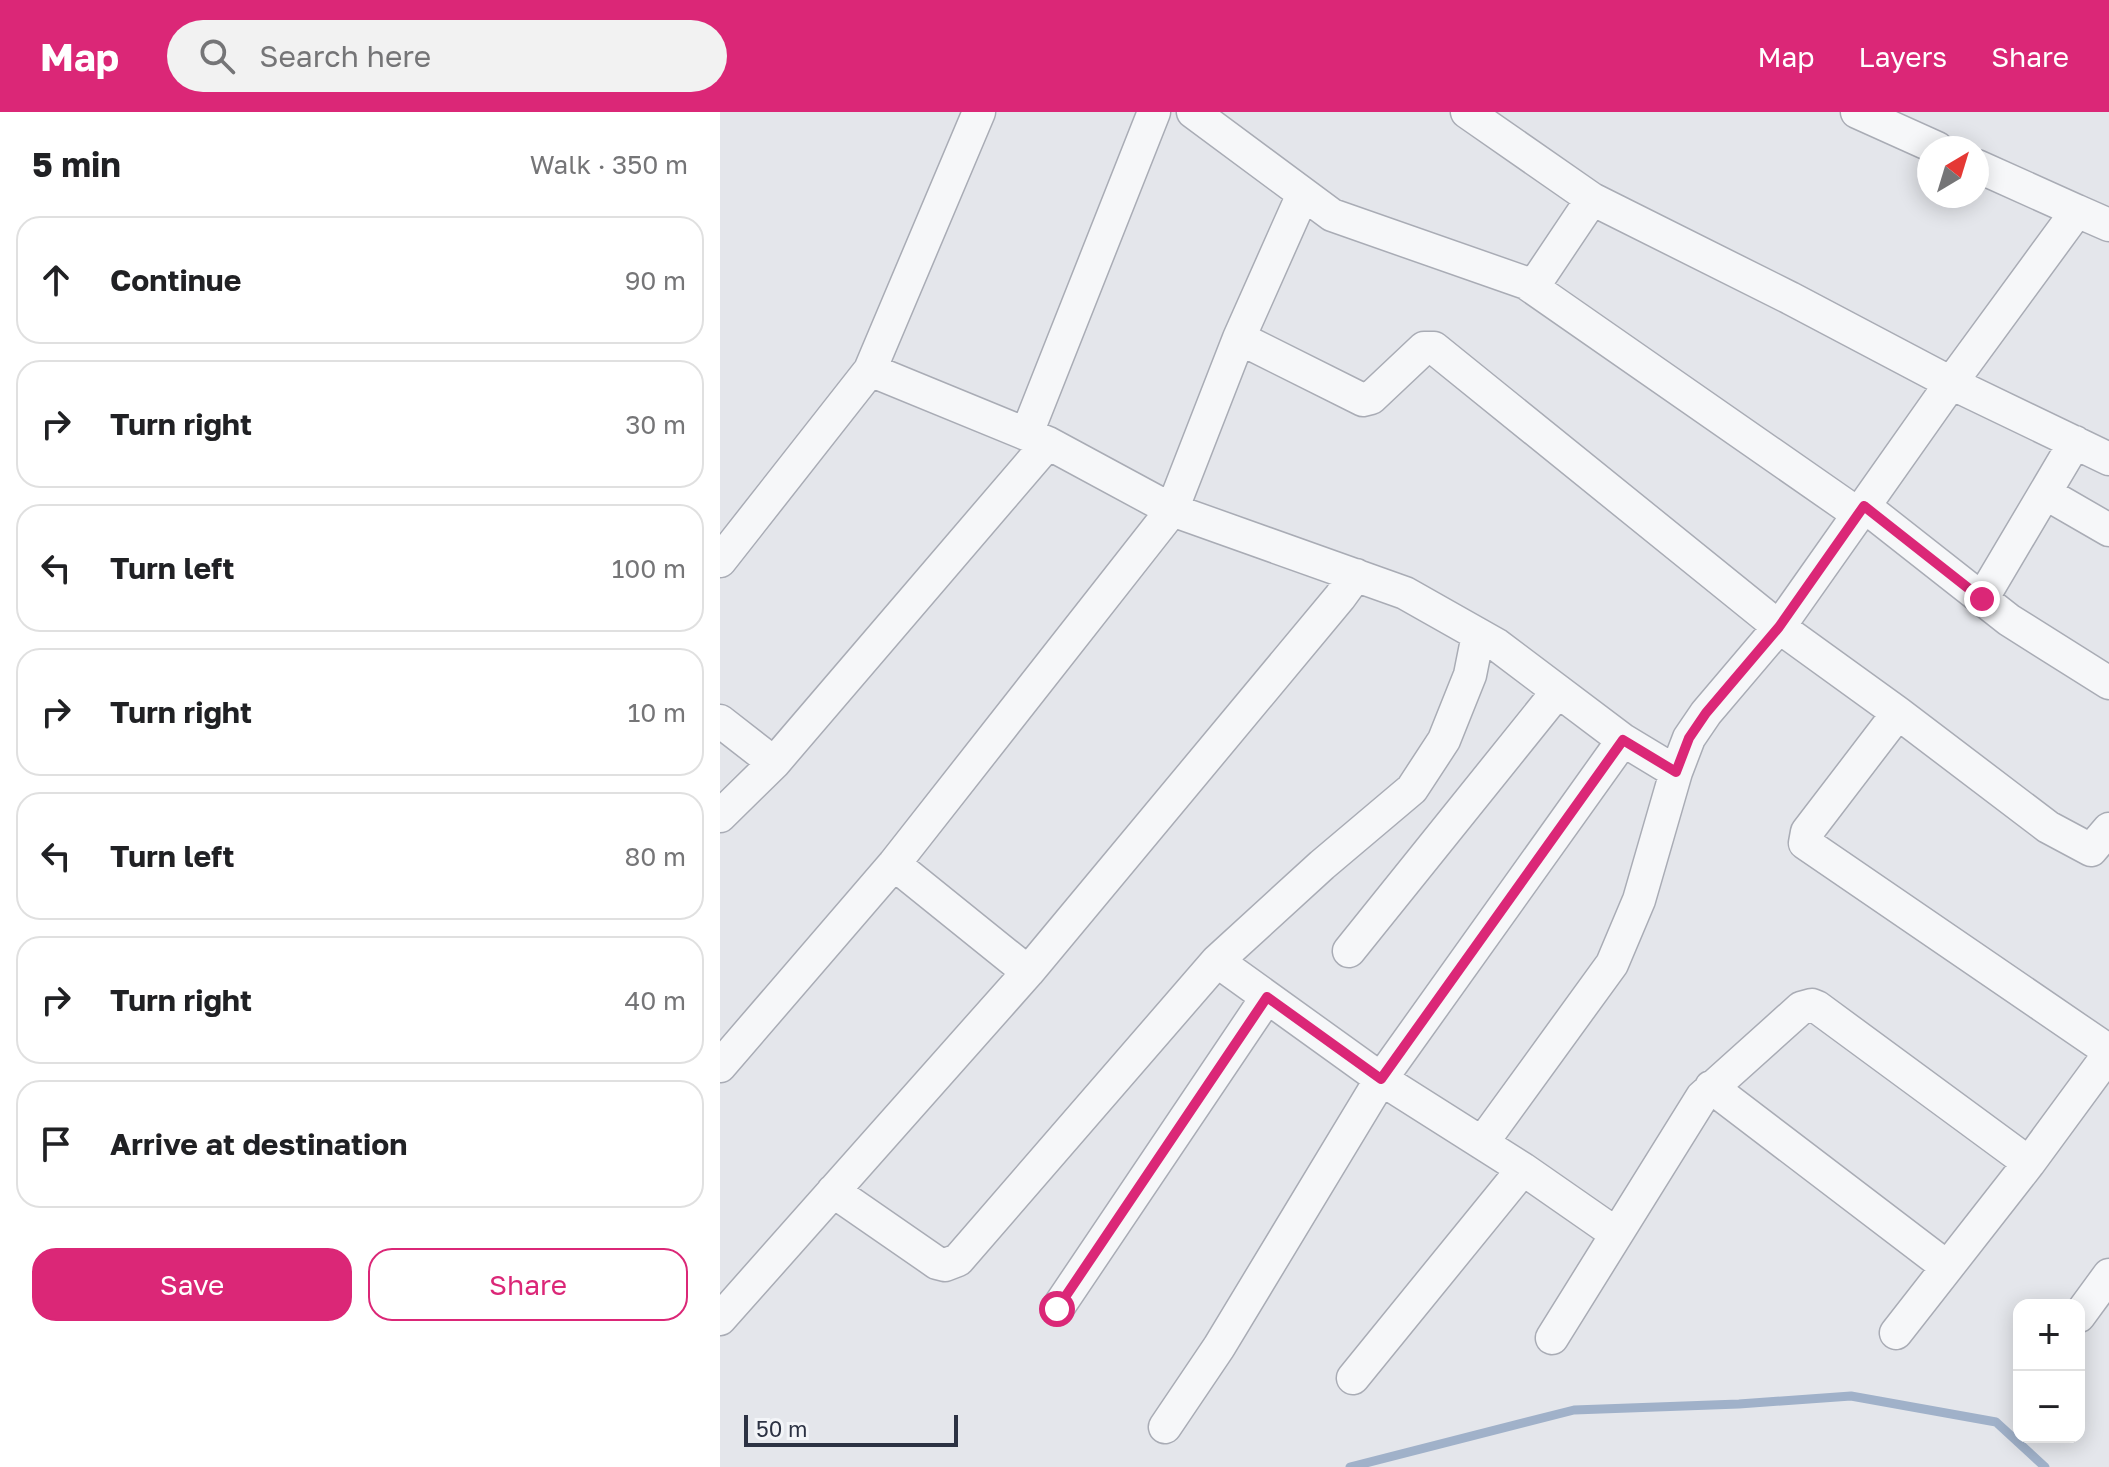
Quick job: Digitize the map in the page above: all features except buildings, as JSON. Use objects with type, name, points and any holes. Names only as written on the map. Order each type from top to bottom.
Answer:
[{"type":"street","points":[[720,561],[870,370],[979,112]]},
{"type":"street","points":[[720,816],[774,763],[1037,438],[1154,112]]},
{"type":"street","points":[[1193,112],[1332,215],[1533,287],[1861,510],[2009,620],[2109,683]]},
{"type":"street","points":[[1467,112],[1592,199],[1951,383],[2109,459]]},
{"type":"street","points":[[1857,112],[1917,139]]},
{"type":"street","points":[[1989,171],[2109,225]]},
{"type":"street","points":[[720,1066],[894,864],[1172,510],[1239,338],[1303,194]]},
{"type":"street","points":[[1533,287],[1592,199]]},
{"type":"street","points":[[1482,1143],[1612,964],[1639,900],[1689,738],[1706,713],[1779,627],[2077,211]]},
{"type":"street","points":[[1239,338],[1363,400],[1371,398],[1424,348],[1434,348],[1779,627],[2048,827],[2103,848]]},
{"type":"street","points":[[870,370],[1037,438],[1172,510],[1405,593],[1497,645],[1623,740],[1676,772]]},
{"type":"street","points":[[1982,599],[2075,442]]},
{"type":"street","points":[[2045,493],[2109,530]]},
{"type":"street","points":[[720,1319],[1028,972],[1356,575]]},
{"type":"street","points":[[833,1191],[937,1263],[951,1264],[1050,1156],[1217,961],[1322,865],[1412,789],[1444,740],[1470,675],[1478,635]]},
{"type":"street","points":[[1349,951],[1558,691]]},
{"type":"street","points":[[1896,1333],[2029,1163],[2109,1053],[1805,843],[1807,832],[1898,713]]},
{"type":"street","points":[[720,721],[774,763]]},
{"type":"street","points":[[1165,1427],[1219,1347],[1381,1079],[1623,740]]},
{"type":"street","points":[[894,864],[1028,972]]},
{"type":"street","points":[[1217,961],[1381,1079],[1523,1169],[1615,1233]]},
{"type":"street","points":[[1057,1309],[1267,997]]},
{"type":"street","points":[[1552,1338],[1702,1097],[1801,1008],[1812,1005],[2029,1163]]},
{"type":"street","points":[[1711,1087],[1947,1267]]},
{"type":"street","points":[[1353,1378],[1523,1169]]},
{"type":"street","points":[[2085,1308],[2109,1275]]},
{"type":"waterway","points":[[1350,1467],[1574,1410],[1851,1396],[1996,1422],[2045,1467]]},
{"type":"route","points":[[1057,1309],[1267,997],[1381,1079],[1623,740],[1676,772],[1689,738],[1706,713],[1779,627],[1864,506],[1982,599]]}]
